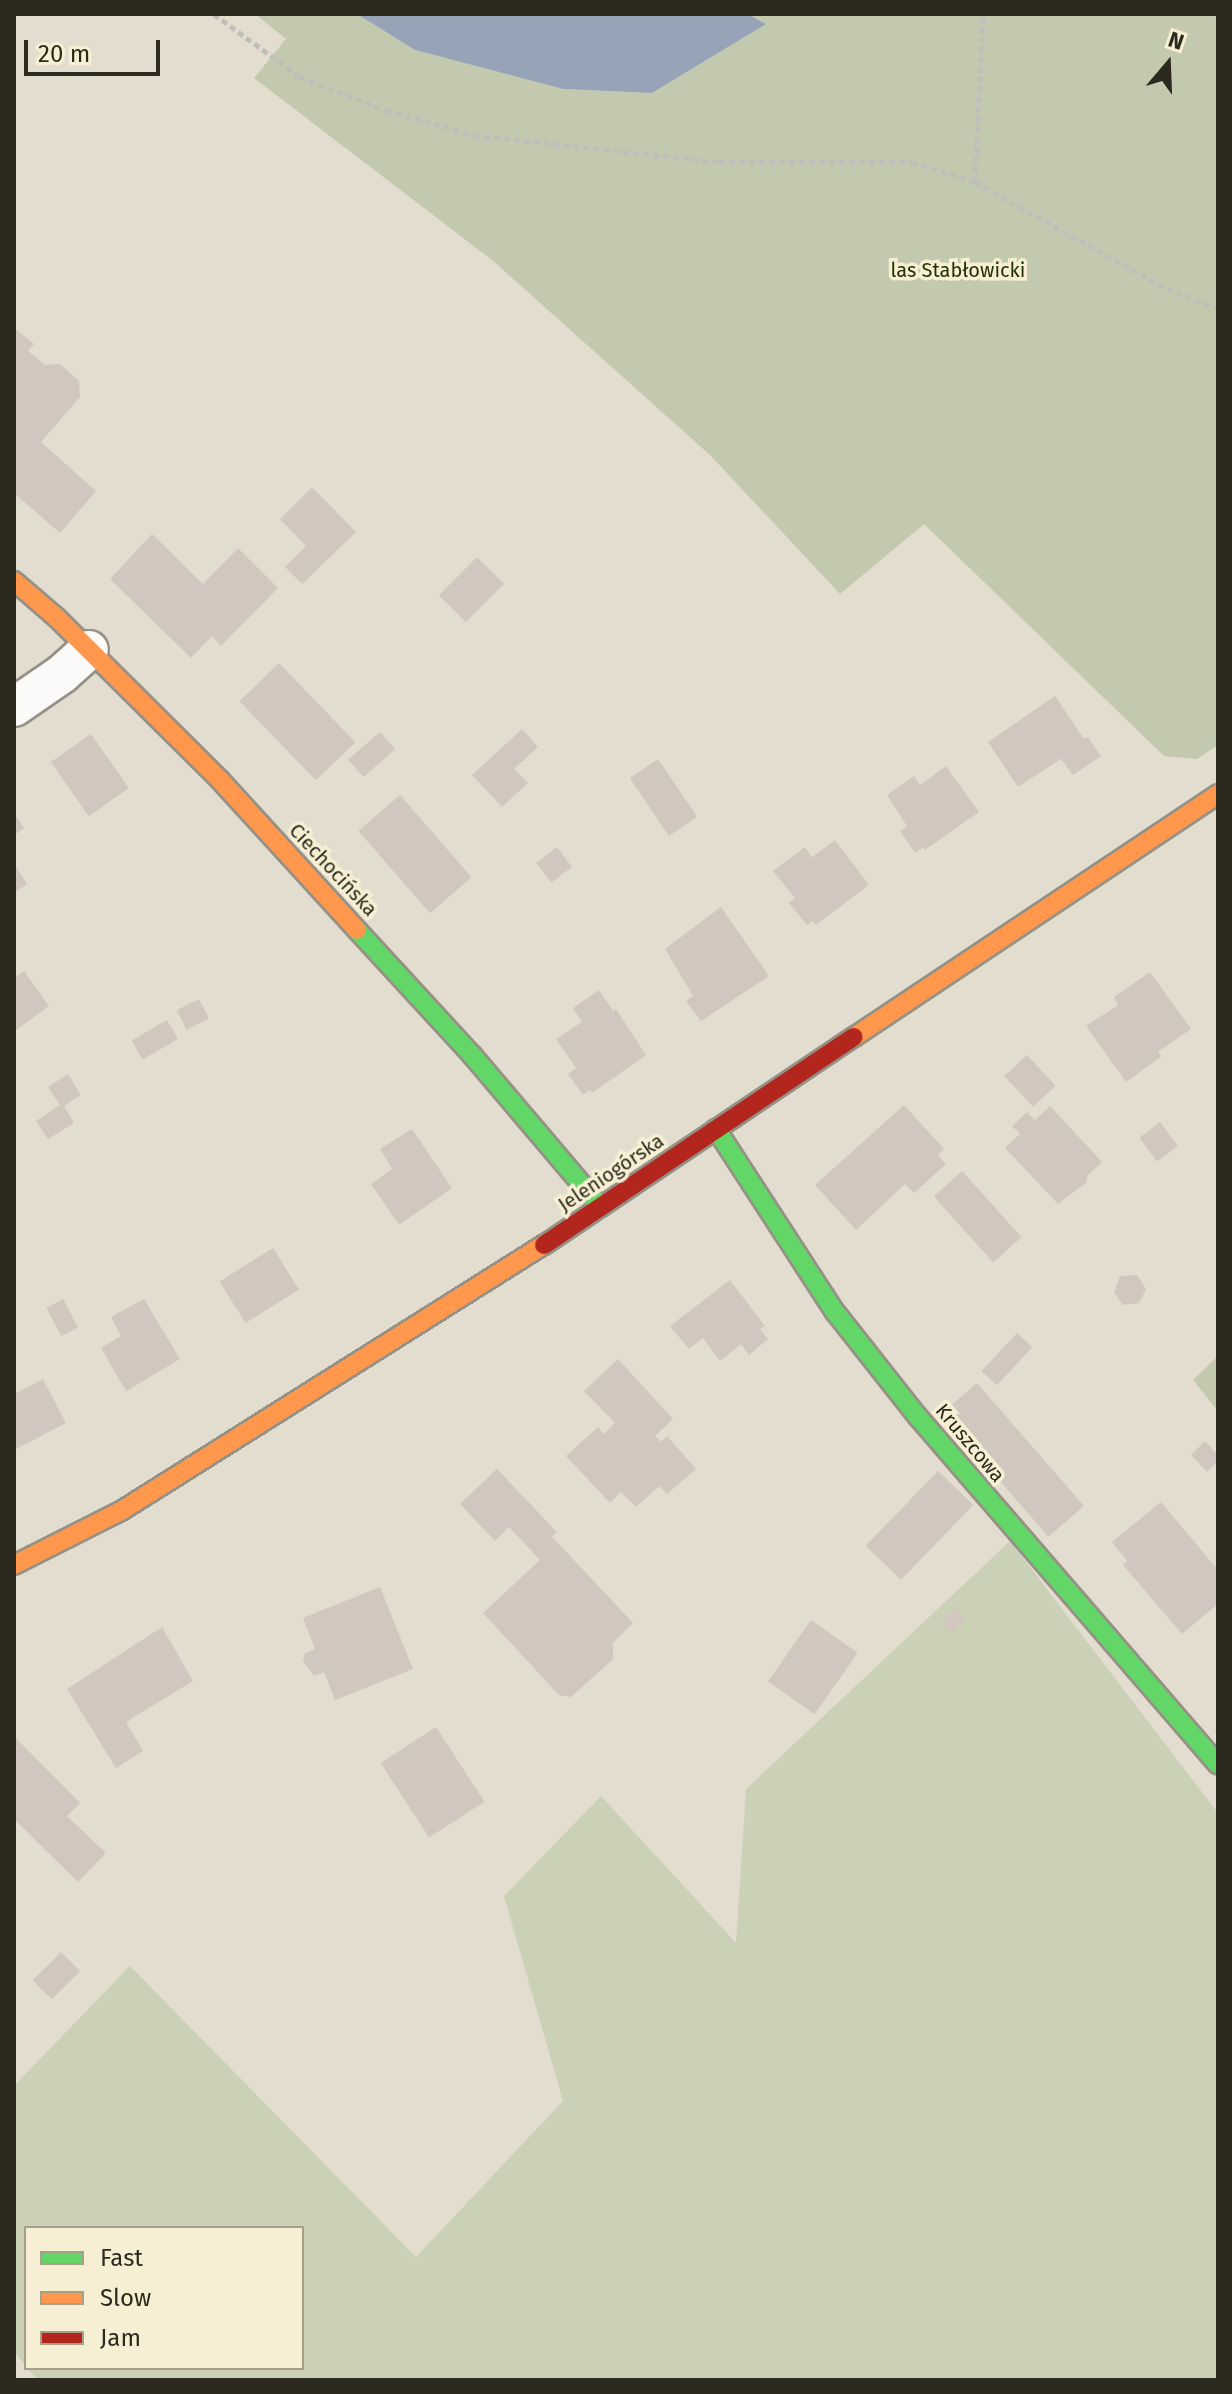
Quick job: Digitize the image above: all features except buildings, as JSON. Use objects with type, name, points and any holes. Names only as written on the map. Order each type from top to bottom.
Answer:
[{"type":"street","name":"Ciechocińska","points":[[14,581],[89,650],[220,780],[353,923],[601,1207]]},
{"type":"street","points":[[14,707],[62,674],[89,650]]},
{"type":"street","name":"Jeleniogórska","points":[[14,1565],[121,1511],[601,1207],[1218,794]]},
{"type":"street","name":"Kruszcowa","points":[[716,1129],[835,1312],[918,1417],[1218,1764]]},
{"type":"path","points":[[214,14],[300,77],[386,110],[474,135],[719,162],[912,162],[975,182],[1167,289],[1218,308]]},
{"type":"path","points":[[975,182],[983,14]]},
{"type":"green space","name":"las Stabłowicki","points":[[255,14],[357,14],[415,50],[563,89],[652,93],[766,24],[748,14],[1218,14],[1218,745],[1197,759],[1164,756],[924,524],[840,594],[710,455],[492,260],[254,78],[286,39]]},
{"type":"green space","points":[[1218,1356],[1218,1411],[1193,1380]]},
{"type":"green space","points":[[1010,1541],[1218,1813],[1218,2380],[38,2380],[29,2370],[304,2370],[304,2226],[24,2226],[24,2364],[14,2352],[14,2086],[130,1966],[416,2257],[563,2101],[504,1896],[601,1796],[736,1943],[746,1789]]},
{"type":"water","points":[[357,14],[748,14],[766,24],[652,93],[563,89],[415,50]]},
{"type":"traffic: fast","points":[[357,930],[472,1055],[601,1207]]},
{"type":"traffic: fast","points":[[716,1129],[835,1312],[918,1417],[1218,1764]]},
{"type":"traffic: slow","points":[[14,581],[56,617],[220,780],[357,930]]},
{"type":"traffic: slow","points":[[854,1037],[1218,794]]},
{"type":"traffic: slow","points":[[14,1565],[121,1511],[544,1245]]},
{"type":"traffic: jam","points":[[544,1245],[854,1037]]}]
